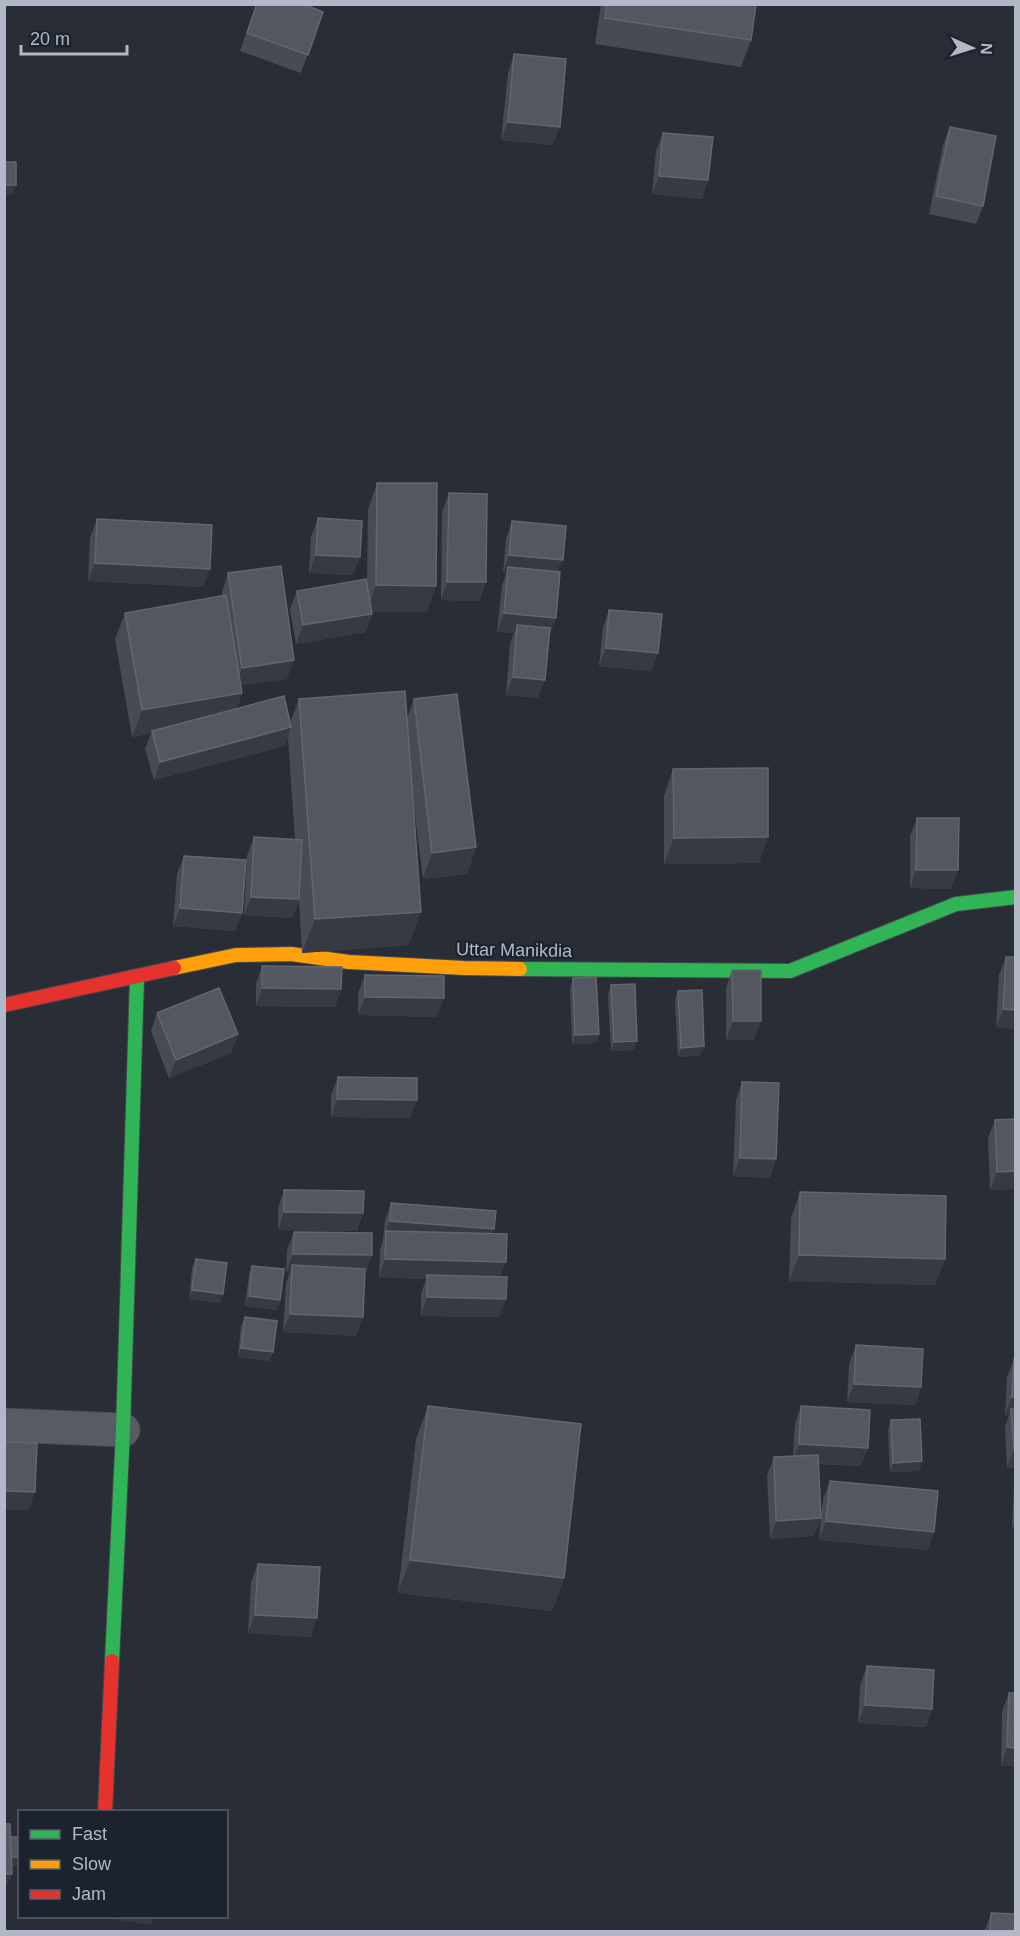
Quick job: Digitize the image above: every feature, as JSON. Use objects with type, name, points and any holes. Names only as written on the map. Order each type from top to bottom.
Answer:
[{"type":"main road","name":"Uttar Manikdia","points":[[4,1005],[236,955],[291,954],[349,962],[464,968],[790,971],[956,904],[1016,897]]},
{"type":"main road","points":[[105,1810],[123,1430],[137,977]]},
{"type":"street","points":[[4,1425],[123,1430]]},
{"type":"building","points":[[257,4],[303,4],[323,12],[308,55],[247,33]]},
{"type":"building","points":[[607,4],[756,4],[751,40],[605,18]]},
{"type":"building","points":[[514,54],[566,59],[560,127],[508,122]]},
{"type":"building","points":[[950,127],[996,136],[983,206],[936,196]]},
{"type":"building","points":[[663,133],[713,137],[708,180],[659,176]]},
{"type":"building","points":[[4,162],[16,162],[16,185],[4,185]]},
{"type":"building","points":[[377,483],[437,483],[436,586],[376,585]]},
{"type":"building","points":[[449,493],[487,494],[486,582],[447,582]]},
{"type":"building","points":[[318,518],[362,521],[360,557],[316,555]]},
{"type":"building","points":[[97,519],[212,525],[210,569],[95,563]]},
{"type":"building","points":[[512,521],[566,526],[563,560],[509,555]]},
{"type":"building","points":[[281,566],[294,660],[242,668],[228,573]]},
{"type":"building","points":[[508,567],[560,572],[556,618],[504,613]]},
{"type":"building","points":[[366,579],[372,614],[303,625],[297,591]]},
{"type":"building","points":[[226,595],[242,693],[142,710],[125,613]]},
{"type":"building","points":[[609,610],[662,614],[658,653],[606,648]]},
{"type":"building","points":[[517,625],[550,628],[545,680],[513,677]]},
{"type":"building","points":[[405,691],[421,912],[315,919],[299,699]]},
{"type":"building","points":[[457,694],[476,847],[432,853],[414,699]]},
{"type":"building","points":[[284,696],[291,727],[160,762],[152,731]]},
{"type":"building","points":[[768,768],[768,837],[674,838],[673,769]]},
{"type":"building","points":[[917,818],[959,818],[958,870],[916,870]]},
{"type":"building","points":[[254,837],[302,840],[299,899],[251,897]]},
{"type":"building","points":[[184,856],[246,860],[242,913],[180,908]]},
{"type":"building","points":[[1006,957],[1016,957],[1016,1010],[1003,1009]]},
{"type":"building","points":[[262,966],[342,967],[341,989],[262,988]]},
{"type":"building","points":[[732,970],[761,970],[761,1021],[733,1021]]},
{"type":"building","points":[[365,975],[444,976],[444,998],[365,997]]},
{"type":"building","points":[[596,977],[599,1034],[575,1035],[573,978]]},
{"type":"building","points":[[635,984],[637,1041],[614,1042],[611,985]]},
{"type":"building","points":[[219,988],[238,1034],[176,1060],[157,1013]]},
{"type":"building","points":[[702,990],[704,1046],[681,1048],[678,991]]},
{"type":"building","points":[[338,1077],[417,1078],[417,1100],[337,1099]]},
{"type":"building","points":[[742,1082],[779,1083],[776,1159],[740,1158]]},
{"type":"building","points":[[1016,1119],[1016,1171],[997,1172],[995,1120]]},
{"type":"building","points":[[284,1190],[364,1191],[363,1213],[284,1212]]},
{"type":"building","points":[[800,1192],[946,1196],[945,1259],[799,1255]]},
{"type":"building","points":[[391,1203],[496,1211],[494,1229],[390,1221]]},
{"type":"building","points":[[386,1231],[507,1234],[506,1262],[385,1259]]},
{"type":"building","points":[[294,1232],[372,1233],[372,1255],[293,1254]]},
{"type":"building","points":[[196,1259],[227,1263],[223,1294],[192,1290]]},
{"type":"building","points":[[292,1265],[365,1269],[363,1317],[290,1314]]},
{"type":"building","points":[[252,1266],[284,1269],[280,1300],[249,1296]]},
{"type":"building","points":[[427,1275],[507,1277],[506,1299],[427,1297]]},
{"type":"building","points":[[245,1317],[277,1321],[273,1352],[241,1348]]},
{"type":"building","points":[[856,1345],[923,1349],[921,1387],[854,1384]]},
{"type":"building","points":[[1014,1359],[1016,1359],[1016,1397],[1012,1397]]},
{"type":"building","points":[[428,1406],[581,1424],[564,1578],[410,1560]]},
{"type":"building","points":[[801,1406],[870,1410],[868,1448],[799,1444]]},
{"type":"building","points":[[1011,1409],[1016,1409],[1016,1449],[1014,1449]]},
{"type":"building","points":[[920,1419],[922,1461],[893,1463],[891,1420]]},
{"type":"building","points":[[4,1442],[37,1443],[35,1492],[4,1491]]},
{"type":"building","points":[[818,1455],[821,1518],[776,1521],[774,1457]]},
{"type":"building","points":[[830,1481],[938,1491],[934,1532],[826,1521]]},
{"type":"building","points":[[258,1564],[320,1567],[317,1618],[255,1615]]},
{"type":"building","points":[[867,1666],[934,1670],[932,1709],[865,1705]]},
{"type":"building","points":[[1009,1693],[1016,1693],[1016,1748],[1007,1747]]},
{"type":"building","points":[[4,1824],[10,1824],[12,1874],[4,1874]]},
{"type":"building","points":[[10,1837],[18,1837],[18,1857],[11,1857]]},
{"type":"building","points":[[991,1913],[1016,1914],[1016,1932],[990,1932]]},
{"type":"traffic: fast","points":[[520,969],[790,971],[956,904],[1016,897]]},
{"type":"traffic: fast","points":[[112,1661],[123,1430],[137,977]]},
{"type":"traffic: slow","points":[[174,968],[236,955],[291,954],[349,962],[520,969]]},
{"type":"traffic: jam","points":[[4,1005],[174,968]]},
{"type":"traffic: jam","points":[[105,1810],[112,1661]]}]
